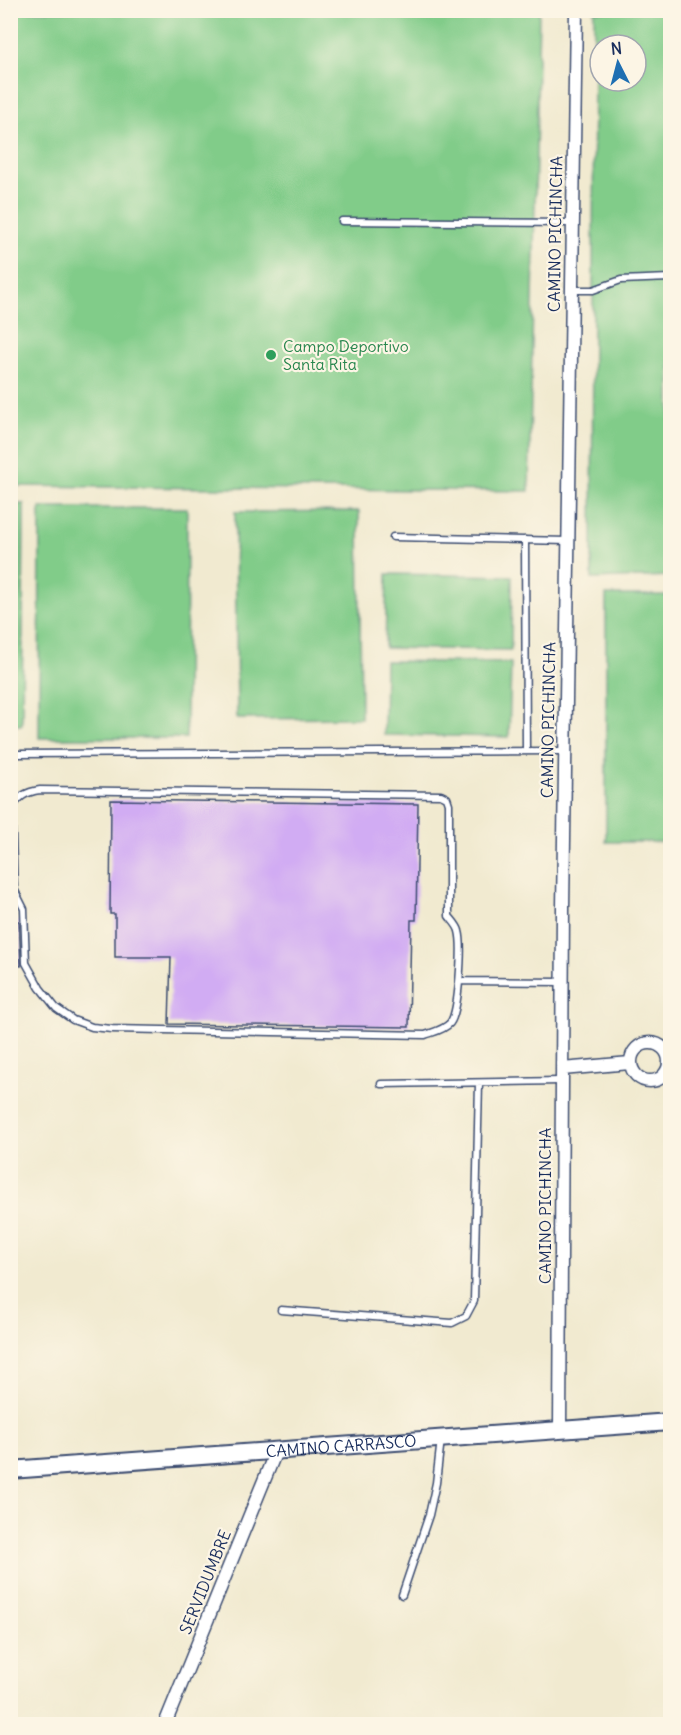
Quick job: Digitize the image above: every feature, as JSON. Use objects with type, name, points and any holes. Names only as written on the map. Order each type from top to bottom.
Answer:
[{"type":"main road","name":"CAMINO CARRASCO","points":[[10,1470],[670,1422]]},
{"type":"street","name":"CAMINO PICHINCHA","points":[[560,1430],[564,751],[576,10]]},
{"type":"street","points":[[653,1042],[664,1048],[670,1059],[667,1071],[658,1080],[646,1081],[635,1075],[630,1064],[633,1052],[642,1044],[653,1042]]},
{"type":"street","points":[[562,1075],[630,1064]]},
{"type":"street","name":"SERVIDUMBRE","points":[[165,1725],[276,1452]]},
{"type":"lane","points":[[342,221],[572,223]]},
{"type":"lane","points":[[570,290],[593,290],[621,280],[670,278]]},
{"type":"lane","points":[[393,537],[567,541]]},
{"type":"lane","points":[[525,540],[526,750]]},
{"type":"lane","points":[[18,754],[564,751]]},
{"type":"lane","points":[[40,790],[441,795],[447,798],[449,804],[450,915],[459,931],[460,981],[457,1003],[450,1022],[440,1030],[425,1035],[112,1029],[92,1027],[73,1020],[56,1008],[40,988],[26,963],[24,909],[14,889],[11,808],[21,795],[29,791],[40,790]]},
{"type":"lane","points":[[460,981],[562,982]]},
{"type":"lane","points":[[381,1084],[479,1083],[562,1075]]},
{"type":"lane","points":[[281,1310],[452,1323],[466,1316],[474,1301],[479,1083]]},
{"type":"lane","points":[[402,1595],[429,1515],[436,1484],[441,1439]]},
{"type":"green space","name":"Campo Deportivo Santa Rita","points":[[11,11],[539,11],[529,491],[11,486]]},
{"type":"green space","points":[[594,11],[670,11],[670,576],[592,579],[594,93],[648,93],[648,33],[594,33]]},
{"type":"green space","points":[[11,504],[24,504],[22,725],[11,725]]},
{"type":"green space","points":[[40,508],[187,508],[186,738],[39,738]]},
{"type":"green space","points":[[359,511],[361,718],[237,719],[235,512]]},
{"type":"green space","points":[[387,574],[512,576],[511,650],[385,648]]},
{"type":"green space","points":[[606,595],[670,595],[670,842],[606,842]]},
{"type":"green space","points":[[385,661],[511,663],[509,737],[384,735]]},
{"type":"building","points":[[111,800],[418,804],[416,920],[411,920],[409,1027],[169,1024],[171,957],[115,957],[115,914],[110,914]]},
{"type":"building","points":[[10,921],[19,921],[21,966],[10,965]]},
{"type":"place","name":"Campo Deportivo Santa Rita","points":[[271,355]]}]
